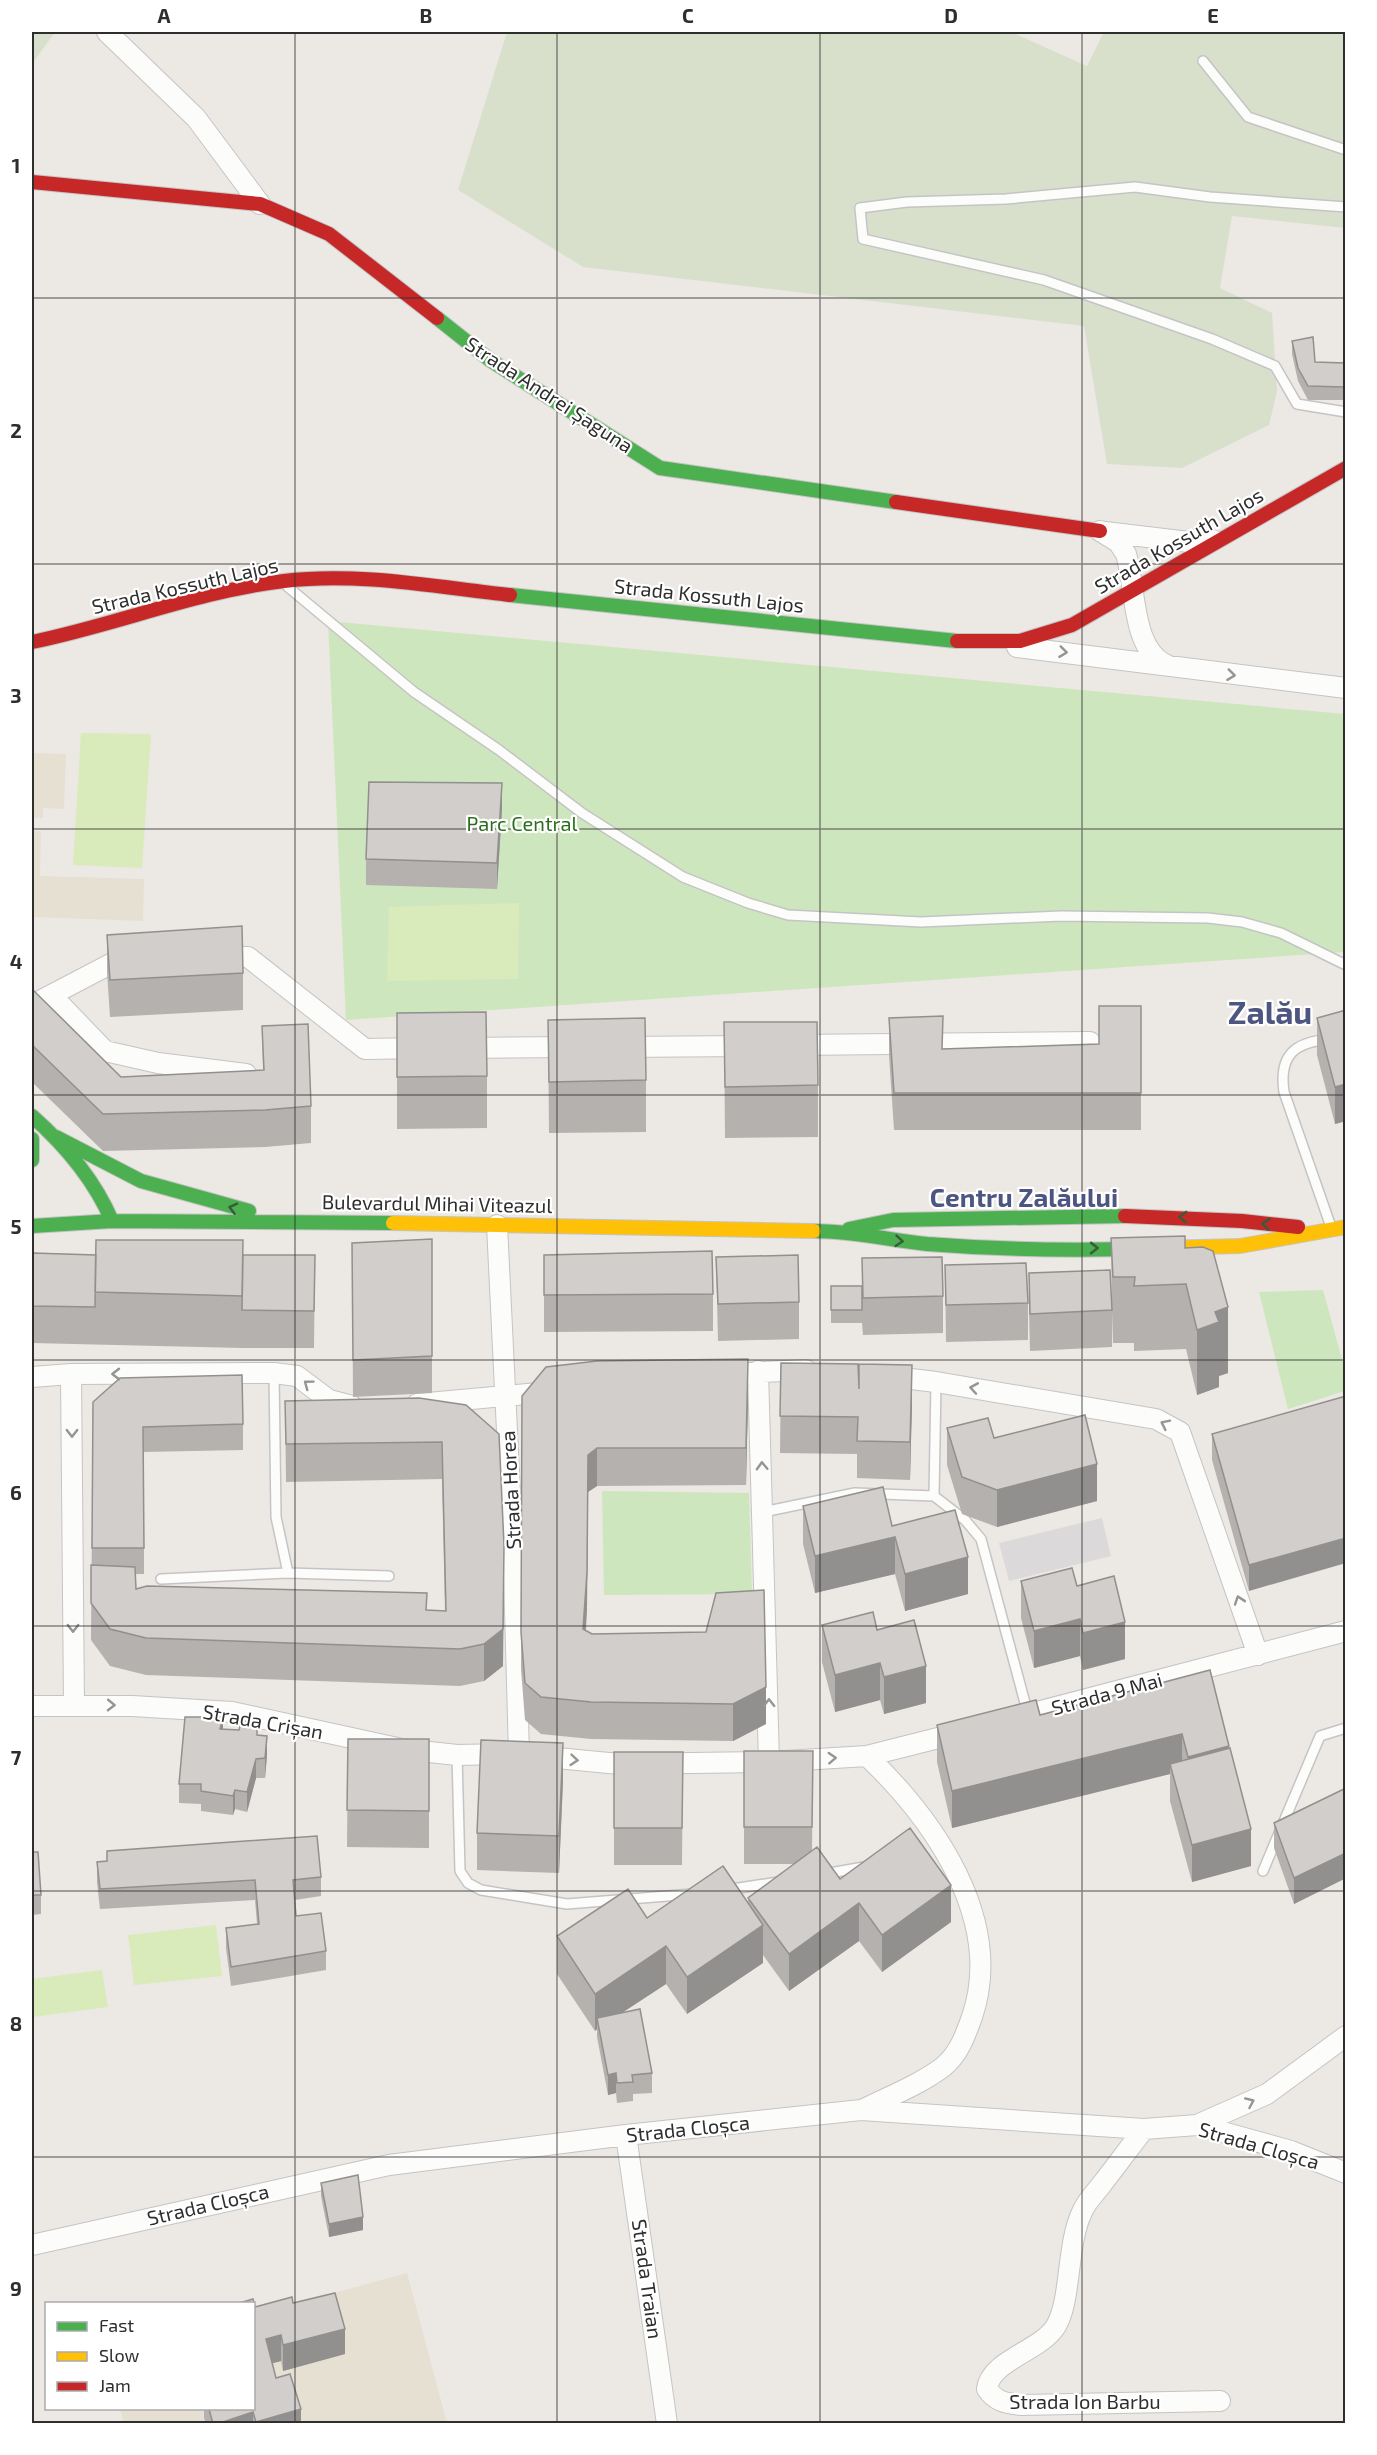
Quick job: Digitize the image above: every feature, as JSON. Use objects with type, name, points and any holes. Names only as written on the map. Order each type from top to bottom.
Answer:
[{"type":"main road","name":"Strada Andrei Șaguna","points":[[32,182],[260,204],[329,234],[490,360],[660,468],[1100,531]]},
{"type":"main road","name":"Strada Kossuth Lajos","points":[[32,642],[214,595],[281,581],[319,578],[401,583],[984,643],[1020,641],[1072,625],[1346,468]]},
{"type":"main road","points":[[32,1116],[56,1137],[98,1189],[112,1221]]},
{"type":"main road","points":[[56,1137],[119,1172],[149,1184],[244,1210],[311,1222]]},
{"type":"main road","points":[[32,1139],[32,1160]]},
{"type":"main road","name":"Bulevardul Mihai Viteazul","points":[[32,1226],[112,1221],[311,1222],[842,1231],[893,1220],[1148,1216],[1339,1228]]},
{"type":"main road","name":"Bulevardul Mihai Viteazul","points":[[842,1231],[868,1238],[930,1244],[1020,1248],[1136,1249],[1240,1246],[1339,1228]]},
{"type":"street","points":[[107,32],[196,118],[260,204]]},
{"type":"street","points":[[1100,531],[1118,542],[1126,554],[1139,625],[1147,647],[1161,662],[1173,667]]},
{"type":"street","name":"Strada Andrei Șaguna","points":[[1100,531],[1189,542],[1210,541],[1223,537]]},
{"type":"street","points":[[984,643],[1346,688]]},
{"type":"street","points":[[202,957],[248,957],[365,1049],[1090,1042]]},
{"type":"street","points":[[32,1005],[122,958],[145,958]]},
{"type":"street","points":[[51,995],[105,1051],[158,1064],[255,1075]]},
{"type":"street","name":"Strada Horea","points":[[497,1225],[506,1396],[519,1755]]},
{"type":"street","points":[[701,1376],[758,1371],[828,1370]]},
{"type":"street","points":[[758,1371],[770,1762]]},
{"type":"street","points":[[32,1377],[72,1374],[274,1373],[297,1376],[329,1401],[365,1409]]},
{"type":"street","points":[[72,1374],[74,1705]]},
{"type":"street","points":[[871,1374],[936,1382],[1156,1419],[1180,1432],[1258,1655]]},
{"type":"street","points":[[400,1406],[564,1390]]},
{"type":"street","name":"Strada 9 Mai","points":[[867,1756],[1346,1631]]},
{"type":"street","name":"Strada Crișan","points":[[32,1706],[74,1705],[232,1712],[402,1749],[457,1755],[484,1753],[620,1764],[770,1762],[867,1756]]},
{"type":"street","points":[[861,2110],[943,2067],[962,2045],[979,1995],[980,1952],[967,1892],[931,1841],[895,1783],[867,1756]]},
{"type":"street","points":[[1197,2125],[1267,2094],[1346,2036]]},
{"type":"street","name":"Strada Cloșca","points":[[32,2245],[389,2165],[626,2135],[861,2110],[1144,2129],[1197,2125],[1291,2151],[1346,2173]]},
{"type":"street","name":"Strada Ion Barbu","points":[[1144,2129],[1083,2210],[1069,2261],[1062,2311],[1056,2328],[1040,2342],[994,2372],[988,2380],[987,2389],[993,2398],[1003,2403],[1021,2405],[1220,2401]]},
{"type":"street","name":"Strada Traian","points":[[626,2135],[667,2424]]},
{"type":"lane","points":[[1203,61],[1248,117],[1346,150]]},
{"type":"lane","points":[[1346,207],[1210,197],[1135,187],[1006,199],[907,202],[860,208],[863,240],[1044,280],[1212,339],[1275,366],[1297,404],[1346,412]]},
{"type":"lane","points":[[281,581],[414,693],[500,750],[582,813],[683,877],[748,903],[788,915],[921,922],[1061,916],[1208,918],[1242,922],[1281,933],[1346,965]]},
{"type":"lane","points":[[1339,1228],[1284,1092],[1282,1074],[1287,1058],[1299,1046],[1312,1040],[1346,1037]]},
{"type":"lane","points":[[274,1373],[276,1517],[288,1573]]},
{"type":"lane","points":[[934,1496],[936,1382]]},
{"type":"lane","points":[[763,1512],[855,1493],[934,1496],[965,1520],[981,1539],[1028,1715]]},
{"type":"lane","points":[[161,1579],[288,1573],[389,1576]]},
{"type":"lane","points":[[1263,1871],[1320,1736],[1346,1728]]},
{"type":"lane","points":[[457,1755],[460,1871],[468,1883],[481,1890],[567,1904],[698,1893]]},
{"type":"lane","points":[[809,1876],[875,1864]]},
{"type":"lane","points":[[721,1891],[787,1880]]},
{"type":"shaded area","points":[[32,753],[66,754],[64,809],[43,808],[43,818],[32,818]]},
{"type":"shaded area","points":[[32,831],[41,831],[40,876],[144,879],[143,921],[32,917]]},
{"type":"shaded area","points":[[1102,1518],[1111,1556],[1009,1581],[999,1543]]},
{"type":"shaded area","points":[[407,2273],[447,2423],[124,2424],[120,2410],[255,2410],[255,2315]]},
{"type":"green space","points":[[32,32],[55,32],[32,64]]},
{"type":"green space","points":[[507,32],[1011,32],[1087,66],[1104,32],[1345,32],[1345,228],[1232,216],[1220,288],[1272,313],[1277,391],[1269,425],[1182,468],[1107,464],[1084,326],[583,267],[458,190]]},
{"type":"green space","name":"Parc Central","points":[[328,621],[1345,714],[1345,952],[346,1020]]},
{"type":"green space","points":[[81,733],[151,734],[142,868],[73,865]]},
{"type":"green space","points":[[519,903],[518,979],[387,981],[389,907]]},
{"type":"green space","points":[[1323,1290],[1345,1370],[1345,1391],[1288,1409],[1259,1292]]},
{"type":"green space","points":[[602,1491],[749,1493],[752,1594],[604,1595]]},
{"type":"green space","points":[[216,1925],[222,1976],[134,1985],[128,1935]]},
{"type":"green space","points":[[102,1970],[108,2007],[32,2017],[32,1979]]},
{"type":"building","points":[[1313,337],[1315,362],[1345,363],[1344,387],[1308,386],[1298,368],[1292,341]]},
{"type":"building","points":[[369,782],[502,783],[497,863],[366,859]]},
{"type":"building","points":[[242,926],[243,973],[110,980],[107,935]]},
{"type":"building","points":[[32,989],[121,1077],[264,1070],[262,1026],[308,1024],[311,1106],[265,1110],[103,1114],[32,1045]]},
{"type":"building","points":[[1099,1006],[1141,1006],[1141,1093],[894,1093],[889,1018],[943,1016],[942,1049],[1099,1044]]},
{"type":"building","points":[[1346,1010],[1346,1084],[1335,1087],[1317,1018]]},
{"type":"building","points":[[486,1012],[487,1076],[397,1077],[397,1013]]},
{"type":"building","points":[[645,1018],[646,1080],[549,1082],[548,1020]]},
{"type":"building","points":[[724,1022],[817,1022],[818,1085],[725,1087]]},
{"type":"building","points":[[1185,1236],[1185,1248],[1203,1247],[1213,1251],[1228,1307],[1215,1312],[1219,1322],[1197,1330],[1186,1284],[1134,1286],[1135,1277],[1113,1277],[1111,1238]]},
{"type":"building","points":[[432,1239],[432,1356],[353,1360],[352,1243]]},
{"type":"building","points":[[96,1240],[243,1240],[242,1296],[95,1292]]},
{"type":"building","points":[[712,1251],[713,1294],[544,1295],[544,1255]]},
{"type":"building","points":[[32,1253],[96,1255],[95,1307],[32,1306]]},
{"type":"building","points":[[243,1255],[315,1255],[314,1311],[242,1310]]},
{"type":"building","points":[[798,1255],[799,1302],[718,1304],[716,1257]]},
{"type":"building","points":[[942,1257],[943,1296],[863,1298],[862,1258]]},
{"type":"building","points":[[1026,1263],[1028,1303],[946,1305],[945,1265]]},
{"type":"building","points":[[1110,1270],[1112,1310],[1030,1314],[1029,1273]]},
{"type":"building","points":[[831,1286],[862,1286],[862,1310],[831,1310]]},
{"type":"building","points":[[748,1359],[746,1448],[597,1448],[588,1455],[587,1572],[583,1629],[592,1634],[706,1632],[716,1593],[764,1590],[766,1687],[733,1704],[591,1702],[541,1697],[525,1683],[521,1632],[522,1396],[546,1367],[597,1361]]},
{"type":"building","points":[[781,1363],[858,1364],[859,1389],[859,1364],[912,1365],[910,1442],[857,1441],[858,1417],[780,1416]]},
{"type":"building","points":[[242,1375],[243,1424],[143,1427],[144,1548],[92,1548],[93,1402],[120,1378]]},
{"type":"building","points":[[1346,1396],[1346,1538],[1249,1565],[1212,1434]]},
{"type":"building","points":[[419,1398],[466,1405],[499,1434],[504,1545],[503,1629],[484,1644],[460,1649],[146,1638],[110,1629],[91,1603],[91,1565],[135,1567],[136,1589],[147,1586],[427,1593],[426,1610],[446,1611],[442,1442],[286,1444],[285,1401]]},
{"type":"building","points":[[1085,1415],[1097,1464],[997,1490],[962,1477],[947,1428],[988,1418],[994,1438]]},
{"type":"building","points":[[883,1487],[892,1526],[955,1510],[968,1557],[905,1574],[895,1537],[815,1556],[803,1506]]},
{"type":"building","points":[[1072,1568],[1077,1586],[1114,1576],[1125,1622],[1083,1633],[1080,1619],[1034,1631],[1021,1581]]},
{"type":"building","points":[[873,1612],[877,1630],[914,1620],[926,1666],[884,1677],[880,1663],[835,1675],[822,1625]]},
{"type":"building","points":[[1210,1670],[1229,1746],[1188,1757],[1182,1734],[952,1791],[937,1725],[1036,1700],[1040,1715]]},
{"type":"building","points":[[185,1717],[223,1717],[220,1729],[239,1730],[241,1721],[257,1722],[257,1735],[267,1736],[265,1758],[256,1759],[247,1792],[235,1790],[233,1796],[201,1791],[201,1784],[179,1784]]},
{"type":"building","points":[[348,1739],[429,1739],[429,1811],[347,1810]]},
{"type":"building","points":[[481,1740],[563,1743],[559,1836],[477,1833]]},
{"type":"building","points":[[1230,1748],[1251,1829],[1192,1845],[1170,1764]]},
{"type":"building","points":[[744,1751],[813,1751],[812,1827],[744,1827]]},
{"type":"building","points":[[614,1752],[683,1752],[682,1828],[614,1828]]},
{"type":"building","points":[[1346,1788],[1346,1853],[1294,1878],[1274,1823]]},
{"type":"building","points":[[910,1828],[951,1885],[882,1935],[859,1903],[789,1954],[748,1898],[817,1847],[840,1879]]},
{"type":"building","points":[[317,1836],[321,1877],[293,1880],[296,1916],[321,1913],[326,1951],[231,1967],[226,1928],[259,1924],[255,1880],[100,1889],[97,1862],[107,1861],[107,1851]]},
{"type":"building","points":[[32,1852],[38,1852],[41,1895],[32,1895]]},
{"type":"building","points":[[723,1866],[763,1925],[687,1977],[666,1946],[595,1994],[557,1936],[628,1889],[647,1918]]},
{"type":"building","points":[[640,2009],[652,2073],[632,2075],[633,2082],[617,2083],[616,2073],[608,2075],[597,2018]]},
{"type":"building","points":[[358,2175],[363,2217],[329,2224],[321,2183]]},
{"type":"building","points":[[335,2293],[345,2329],[283,2345],[281,2335],[266,2339],[276,2378],[290,2374],[301,2409],[256,2422],[253,2412],[213,2424],[209,2410],[255,2410],[255,2307],[292,2297],[293,2303]]},
{"type":"traffic: fast","points":[[437,318],[490,360],[660,468],[896,502]]},
{"type":"traffic: fast","points":[[510,595],[957,641]]},
{"type":"traffic: fast","points":[[32,1116],[56,1139],[88,1177],[112,1221]]},
{"type":"traffic: fast","points":[[56,1137],[141,1181],[249,1211]]},
{"type":"traffic: fast","points":[[32,1139],[32,1160]]},
{"type":"traffic: fast","points":[[849,1229],[893,1220],[1125,1216]]},
{"type":"traffic: fast","points":[[32,1226],[112,1221],[393,1223]]},
{"type":"traffic: fast","points":[[814,1231],[985,1248],[1073,1250],[1160,1248]]},
{"type":"traffic: slow","points":[[393,1223],[814,1231]]},
{"type":"traffic: slow","points":[[1160,1248],[1240,1246],[1346,1227]]},
{"type":"traffic: jam","points":[[32,182],[260,204],[329,234],[437,318]]},
{"type":"traffic: jam","points":[[957,641],[1020,641],[1072,625],[1346,468]]},
{"type":"traffic: jam","points":[[896,502],[1100,531]]},
{"type":"traffic: jam","points":[[32,642],[220,592],[284,581],[369,579],[510,595]]},
{"type":"traffic: jam","points":[[1125,1216],[1242,1221],[1298,1227]]},
{"type":"district","name":"Zalău","points":[[1270,1013]]},
{"type":"district","name":"Centru Zalăului","points":[[1024,1198]]}]
